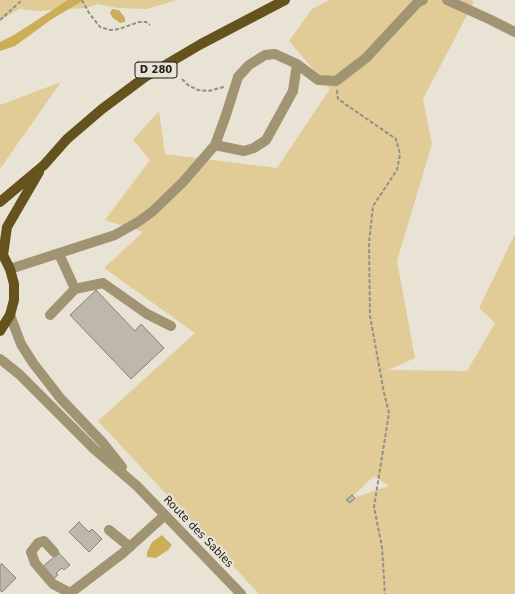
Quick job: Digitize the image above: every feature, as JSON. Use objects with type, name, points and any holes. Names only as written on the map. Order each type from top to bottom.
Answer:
[{"type":"main road","name":"D 280","points":[[0,202],[44,165],[67,139],[96,114],[145,77],[201,44],[286,0]]},
{"type":"main road","name":"D 280","points":[[1,253],[7,226],[44,165]]},
{"type":"main road","points":[[0,331],[10,315],[14,300],[14,284],[10,269],[1,253]]},
{"type":"street","points":[[10,269],[116,235],[153,212],[183,182],[215,145],[238,77],[249,65],[265,55],[275,54],[297,64],[318,80],[336,81],[366,58],[418,2],[423,0]]},
{"type":"street","points":[[447,0],[515,32]]},
{"type":"street","points":[[215,145],[244,151],[254,148],[266,140],[293,90],[297,64]]},
{"type":"street","points":[[59,254],[75,289]]},
{"type":"street","points":[[50,315],[75,289],[103,283],[147,314],[171,326]]},
{"type":"street","points":[[10,315],[21,344],[33,363],[61,399],[103,443],[137,486]]},
{"type":"street","points":[[0,358],[19,374],[94,449],[137,486]]},
{"type":"street","name":"Route des Sables","points":[[137,486],[241,594]]},
{"type":"street","points":[[54,552],[44,541],[38,543],[31,552],[35,563],[53,584],[70,594],[130,547],[165,515]]},
{"type":"street","points":[[109,530],[130,547]]},
{"type":"path","points":[[0,20],[22,0]]},
{"type":"path","points":[[82,0],[100,27],[110,30],[119,29],[137,22],[146,22],[150,25]]},
{"type":"path","points":[[182,79],[193,88],[208,91],[236,82]]},
{"type":"path","points":[[336,81],[338,98],[396,139],[400,154],[397,170],[373,206],[368,243],[370,316],[389,413],[374,507],[382,547],[385,594]]},
{"type":"shaded area","points":[[0,0],[176,0],[147,9],[117,8],[98,4],[86,8],[39,11],[19,9],[0,21]]},
{"type":"shaded area","points":[[68,0],[84,0],[52,19],[15,46],[0,51],[0,42],[14,35]]},
{"type":"shaded area","points":[[329,0],[471,0],[474,2],[423,99],[432,144],[397,261],[415,358],[388,370],[467,371],[495,323],[479,308],[515,234],[515,594],[259,594],[98,421],[195,333],[104,268],[143,232],[105,220],[150,160],[133,140],[159,111],[165,154],[277,168],[330,89],[289,41],[312,9]],"holes":[[[374,476],[389,486],[350,499]]]},
{"type":"shaded area","points":[[112,9],[119,10],[125,18],[125,22],[120,23],[113,18],[110,13]]},
{"type":"shaded area","points":[[61,82],[0,169],[0,105]]},
{"type":"shaded area","points":[[162,535],[172,545],[168,550],[156,558],[147,557],[147,552],[152,542]]},
{"type":"building","points":[[96,290],[135,331],[141,324],[164,348],[131,379],[70,315]]},
{"type":"building","points":[[352,495],[355,498],[350,503],[346,500]]},
{"type":"building","points":[[79,522],[89,532],[92,529],[102,539],[89,552],[69,532]]},
{"type":"building","points":[[59,553],[70,565],[64,570],[62,568],[56,573],[58,575],[52,580],[41,568]]},
{"type":"building","points":[[2,564],[16,578],[2,592],[0,590],[0,565]]}]
